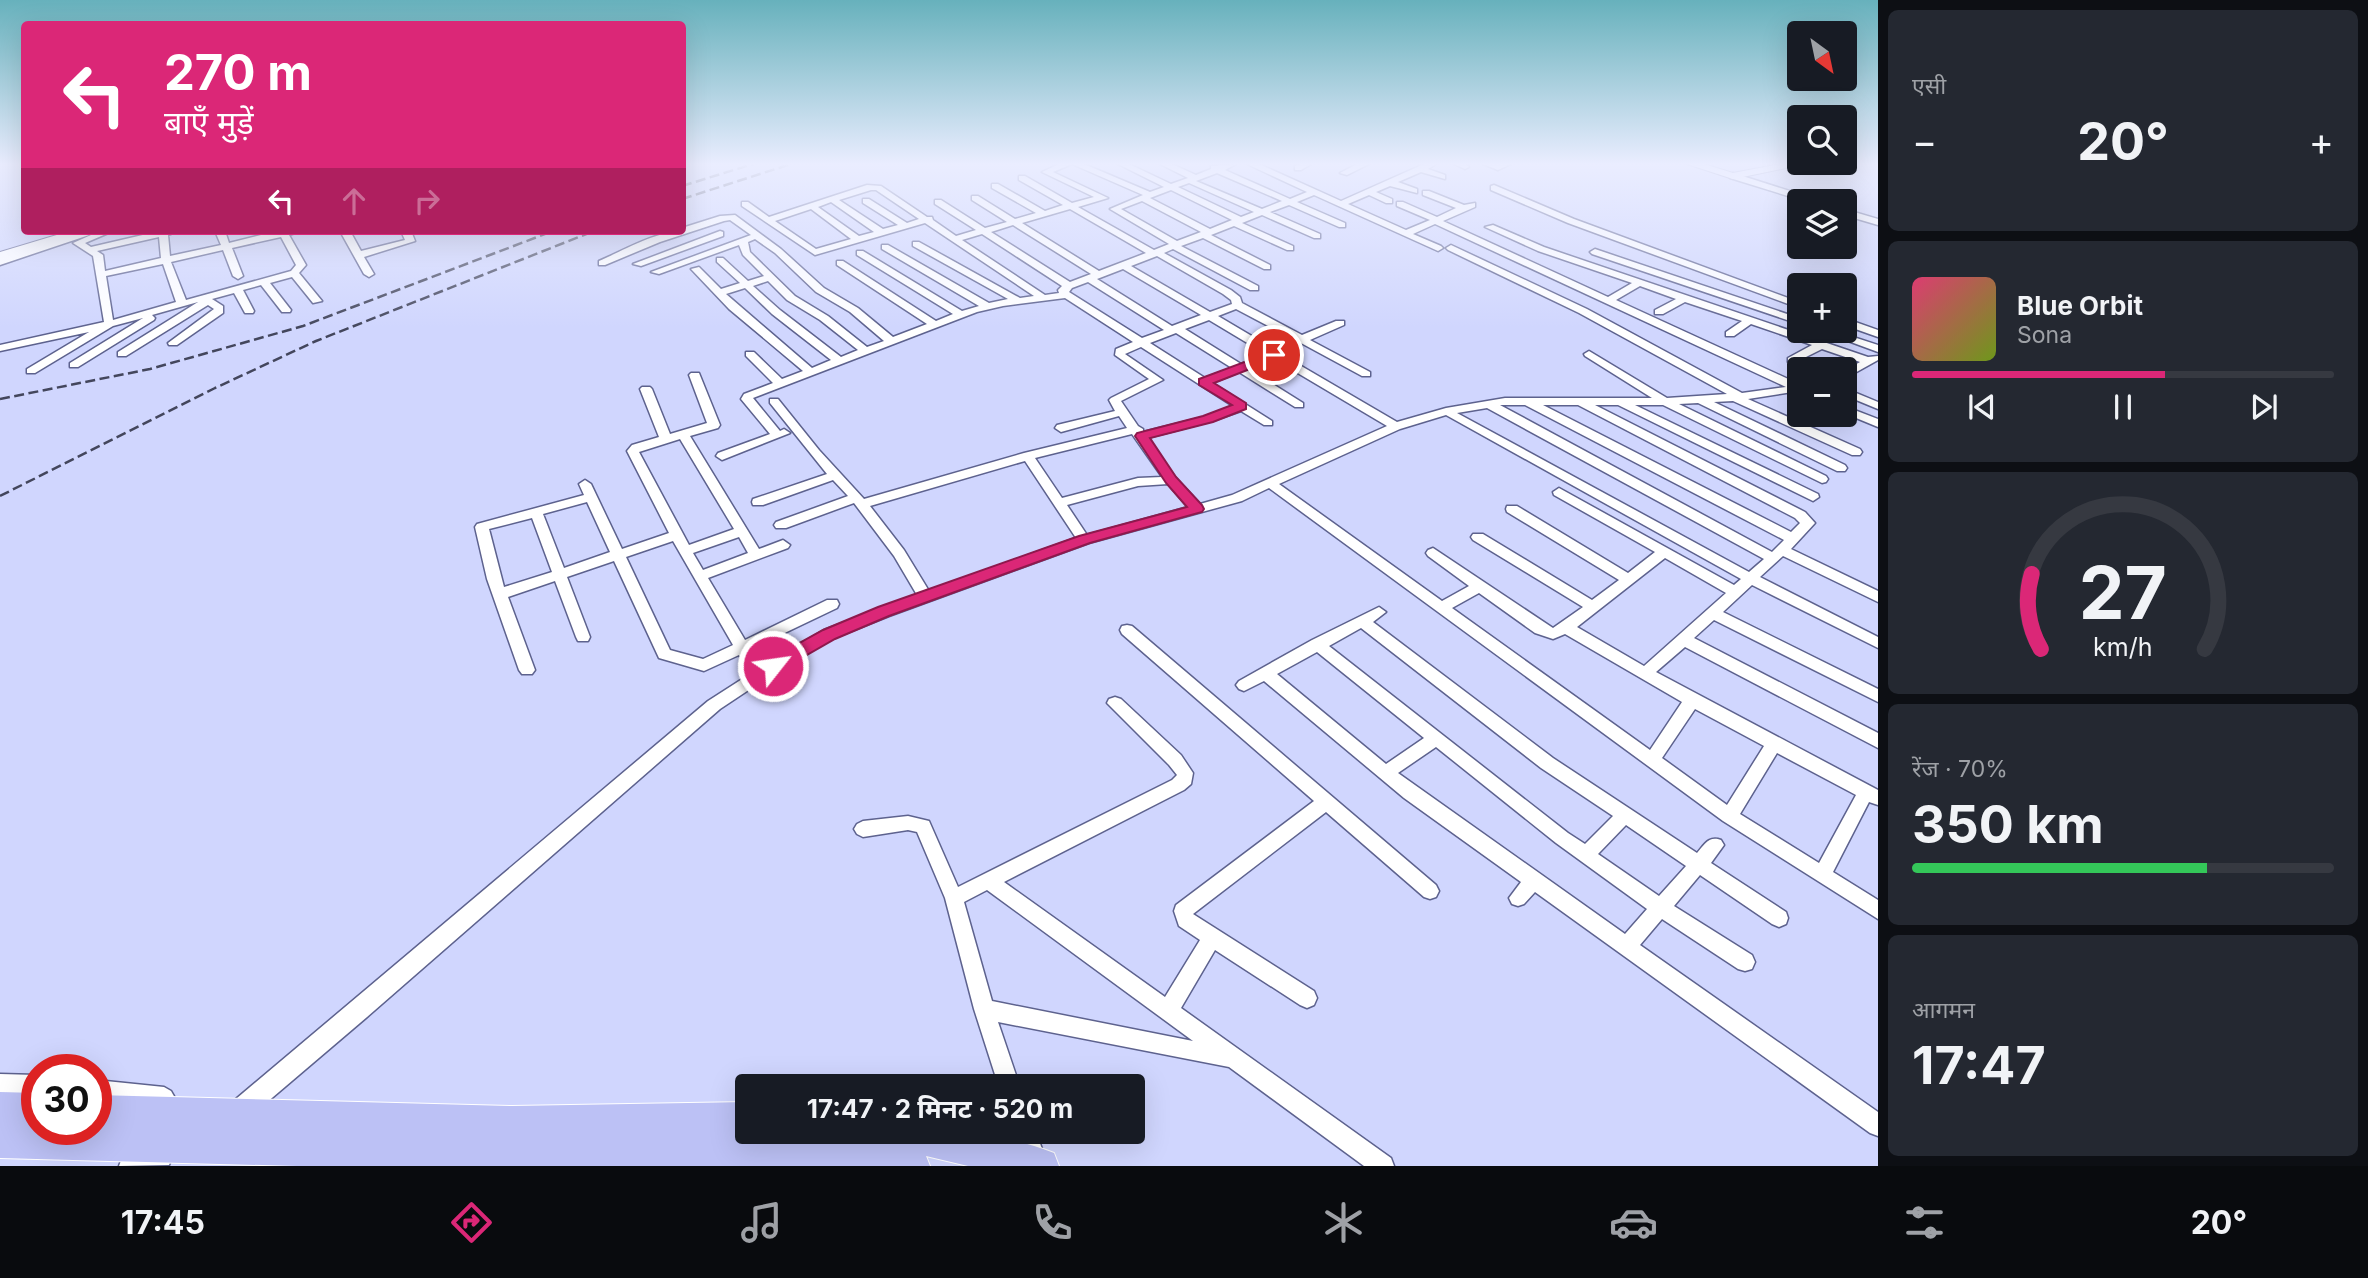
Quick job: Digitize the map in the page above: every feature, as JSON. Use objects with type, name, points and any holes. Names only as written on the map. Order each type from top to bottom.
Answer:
[{"type":"main road","points":[[0,258],[77,235]]},
{"type":"main road","points":[[0,1109],[21,1110]]},
{"type":"main road","points":[[112,1115],[241,1109],[512,1123],[631,1139]]},
{"type":"main road","points":[[112,1118],[195,1145],[631,1139],[735,1129]]},
{"type":"main road","points":[[0,1140],[21,1135]]},
{"type":"main road","points":[[806,1144],[912,1166]]},
{"type":"main road","points":[[965,1144],[1035,1157]]},
{"type":"street","points":[[686,231],[726,218]]},
{"type":"street","points":[[734,218],[759,236],[820,290],[855,310],[891,341]]},
{"type":"street","points":[[829,218],[858,240]]},
{"type":"street","points":[[860,218],[882,233]]},
{"type":"street","points":[[894,218],[906,226]]},
{"type":"street","points":[[963,218],[1141,342],[1268,423]]},
{"type":"street","points":[[1010,218],[1174,329],[1299,405]]},
{"type":"street","points":[[956,239],[1029,218]]},
{"type":"street","points":[[1095,218],[1227,292],[1236,299],[1237,305]]},
{"type":"street","points":[[1127,218],[1254,288]]},
{"type":"street","points":[[1180,218],[1267,267]]},
{"type":"street","points":[[1232,218],[1290,248]]},
{"type":"street","points":[[777,435],[746,397],[988,306],[1044,298],[1240,218]]},
{"type":"street","points":[[1275,218],[1317,236]]},
{"type":"street","points":[[1326,218],[1342,225]]},
{"type":"street","points":[[1372,218],[1438,248]]},
{"type":"street","points":[[1432,218],[1787,382]]},
{"type":"street","points":[[1407,233],[1440,218]]},
{"type":"street","points":[[1565,218],[1787,301]]},
{"type":"street","points":[[771,219],[812,251],[929,219],[1044,298]]},
{"type":"street","points":[[706,223],[720,234],[738,242],[791,298],[824,318],[865,351]]},
{"type":"street","points":[[1490,226],[1541,248],[1821,345],[1873,358]]},
{"type":"street","points":[[638,264],[720,234]]},
{"type":"street","points":[[98,235],[78,243],[98,255],[103,274],[108,324]]},
{"type":"street","points":[[92,249],[155,235]]},
{"type":"street","points":[[168,235],[166,260],[182,304]]},
{"type":"street","points":[[222,235],[238,276]]},
{"type":"street","points":[[103,274],[272,235]]},
{"type":"street","points":[[0,348],[163,310],[294,273],[301,265],[285,235]]},
{"type":"street","points":[[347,235],[369,274]]},
{"type":"street","points":[[359,255],[410,242],[407,235]]},
{"type":"street","points":[[602,263],[675,235]]},
{"type":"street","points":[[656,272],[759,236]]},
{"type":"street","points":[[916,244],[1016,300]]},
{"type":"street","points":[[885,247],[988,306]]},
{"type":"street","points":[[1451,248],[1583,311],[1738,397],[1856,452]]},
{"type":"street","points":[[1595,252],[1787,317]]},
{"type":"street","points":[[860,253],[961,315]]},
{"type":"street","points":[[720,260],[839,362]]},
{"type":"street","points":[[926,271],[949,262]]},
{"type":"street","points":[[841,263],[936,325]]},
{"type":"street","points":[[1125,266],[1396,426]]},
{"type":"street","points":[[696,269],[719,293],[812,373]]},
{"type":"street","points":[[294,273],[317,301]]},
{"type":"street","points":[[719,293],[771,277]]},
{"type":"street","points":[[264,282],[286,310]]},
{"type":"street","points":[[1609,300],[1641,282]]},
{"type":"street","points":[[237,289],[249,311]]},
{"type":"street","points":[[1659,312],[1686,297]]},
{"type":"street","points":[[173,343],[219,311],[219,308],[206,299]]},
{"type":"street","points":[[122,354],[206,299]]},
{"type":"street","points":[[1197,509],[1166,473],[1115,400],[1157,380],[1118,353],[1237,305]]},
{"type":"street","points":[[1237,305],[1366,374]]},
{"type":"street","points":[[74,365],[163,310]]},
{"type":"street","points":[[1730,334],[1751,320]]},
{"type":"street","points":[[1204,382],[1340,323]]},
{"type":"street","points":[[31,371],[108,324]]},
{"type":"street","points":[[1857,326],[1878,334]]},
{"type":"street","points":[[1857,342],[1878,349]]},
{"type":"street","points":[[0,354],[15,345]]},
{"type":"street","points":[[1798,357],[1821,345]]},
{"type":"street","points":[[750,354],[781,384]]},
{"type":"street","points":[[1589,354],[1665,402],[1822,479]]},
{"type":"street","points":[[1857,368],[1873,358]]},
{"type":"street","points":[[695,375],[714,425],[633,451],[685,551],[758,675]]},
{"type":"street","points":[[646,389],[666,440]]},
{"type":"street","points":[[130,1166],[195,1145],[241,1109],[714,705],[758,675],[829,634],[1084,540],[1197,509],[1271,484],[1396,426],[1447,411],[1487,403],[1526,400],[1665,402],[1738,397],[1787,390]]},
{"type":"street","points":[[1857,396],[1878,405]]},
{"type":"street","points":[[1526,400],[1793,539]]},
{"type":"street","points":[[1576,400],[1800,515],[1808,523],[1646,673]]},
{"type":"street","points":[[1700,400],[1841,467]]},
{"type":"street","points":[[774,401],[859,501],[901,556],[926,598]]},
{"type":"street","points":[[1619,402],[1813,497]]},
{"type":"street","points":[[1487,403],[1777,554],[1878,597]]},
{"type":"street","points":[[781,525],[859,501],[1028,456],[1208,419],[1242,406]]},
{"type":"street","points":[[1447,411],[1750,578],[1878,643]]},
{"type":"street","points":[[1061,428],[1123,412]]},
{"type":"street","points":[[1857,415],[1878,424]]},
{"type":"street","points":[[722,456],[796,428]]},
{"type":"street","points":[[684,435],[756,555]]},
{"type":"street","points":[[1028,456],[1084,540]]},
{"type":"street","points":[[1057,501],[1166,473]]},
{"type":"street","points":[[758,502],[835,475]]},
{"type":"street","points":[[1271,484],[1729,816],[1878,911]]},
{"type":"street","points":[[527,670],[500,594],[482,527],[536,512],[588,491],[664,654],[704,665],[832,604]]},
{"type":"street","points":[[1559,492],[1735,592]]},
{"type":"street","points":[[1512,509],[1628,579]]},
{"type":"street","points":[[536,512],[583,638]]},
{"type":"street","points":[[685,551],[742,531]]},
{"type":"street","points":[[500,594],[677,535]]},
{"type":"street","points":[[1478,537],[1593,607]]},
{"type":"street","points":[[700,576],[783,545]]},
{"type":"street","points":[[1433,553],[1540,629],[1553,634],[1566,628],[1664,552]]},
{"type":"street","points":[[1440,608],[1480,586]]},
{"type":"street","points":[[1244,685],[1379,612]]},
{"type":"street","points":[[1713,613],[1878,696]]},
{"type":"street","points":[[1363,622],[1547,763],[1779,918]]},
{"type":"street","points":[[1566,628],[1692,700],[1872,795],[1822,874]]},
{"type":"street","points":[[1127,631],[1430,891]]},
{"type":"street","points":[[1683,639],[1878,741]]},
{"type":"street","points":[[1317,644],[1586,855],[1644,897],[1662,905],[1745,962]]},
{"type":"street","points":[[1265,673],[1386,774],[1878,1125]]},
{"type":"street","points":[[1651,761],[1692,700]]},
{"type":"street","points":[[954,898],[1185,779],[1181,766],[1115,703]]},
{"type":"street","points":[[1386,774],[1435,739]]},
{"type":"street","points":[[1729,816],[1774,744]]},
{"type":"street","points":[[1307,998],[1186,920],[1183,915],[1185,907],[1325,803]]},
{"type":"street","points":[[1586,855],[1625,816]]},
{"type":"street","points":[[863,829],[908,823],[923,826],[954,898],[984,1009],[1006,1074]]},
{"type":"street","points":[[1627,946],[1715,845]]},
{"type":"street","points":[[987,880],[1383,1166]]},
{"type":"street","points":[[1518,898],[1534,881]]},
{"type":"street","points":[[1168,1010],[1213,936]]},
{"type":"street","points":[[984,1009],[1232,1059]]},
{"type":"street","points":[[0,1084],[21,1085]]},
{"type":"railway","points":[[0,399],[150,369],[303,326],[542,235]]},
{"type":"railway","points":[[0,496],[215,388],[316,341],[584,235]]},
{"type":"route","points":[[773,666],[829,634],[884,612],[1084,540],[1197,509],[1171,480],[1142,436],[1208,419],[1242,406],[1204,382],[1274,355]]}]
